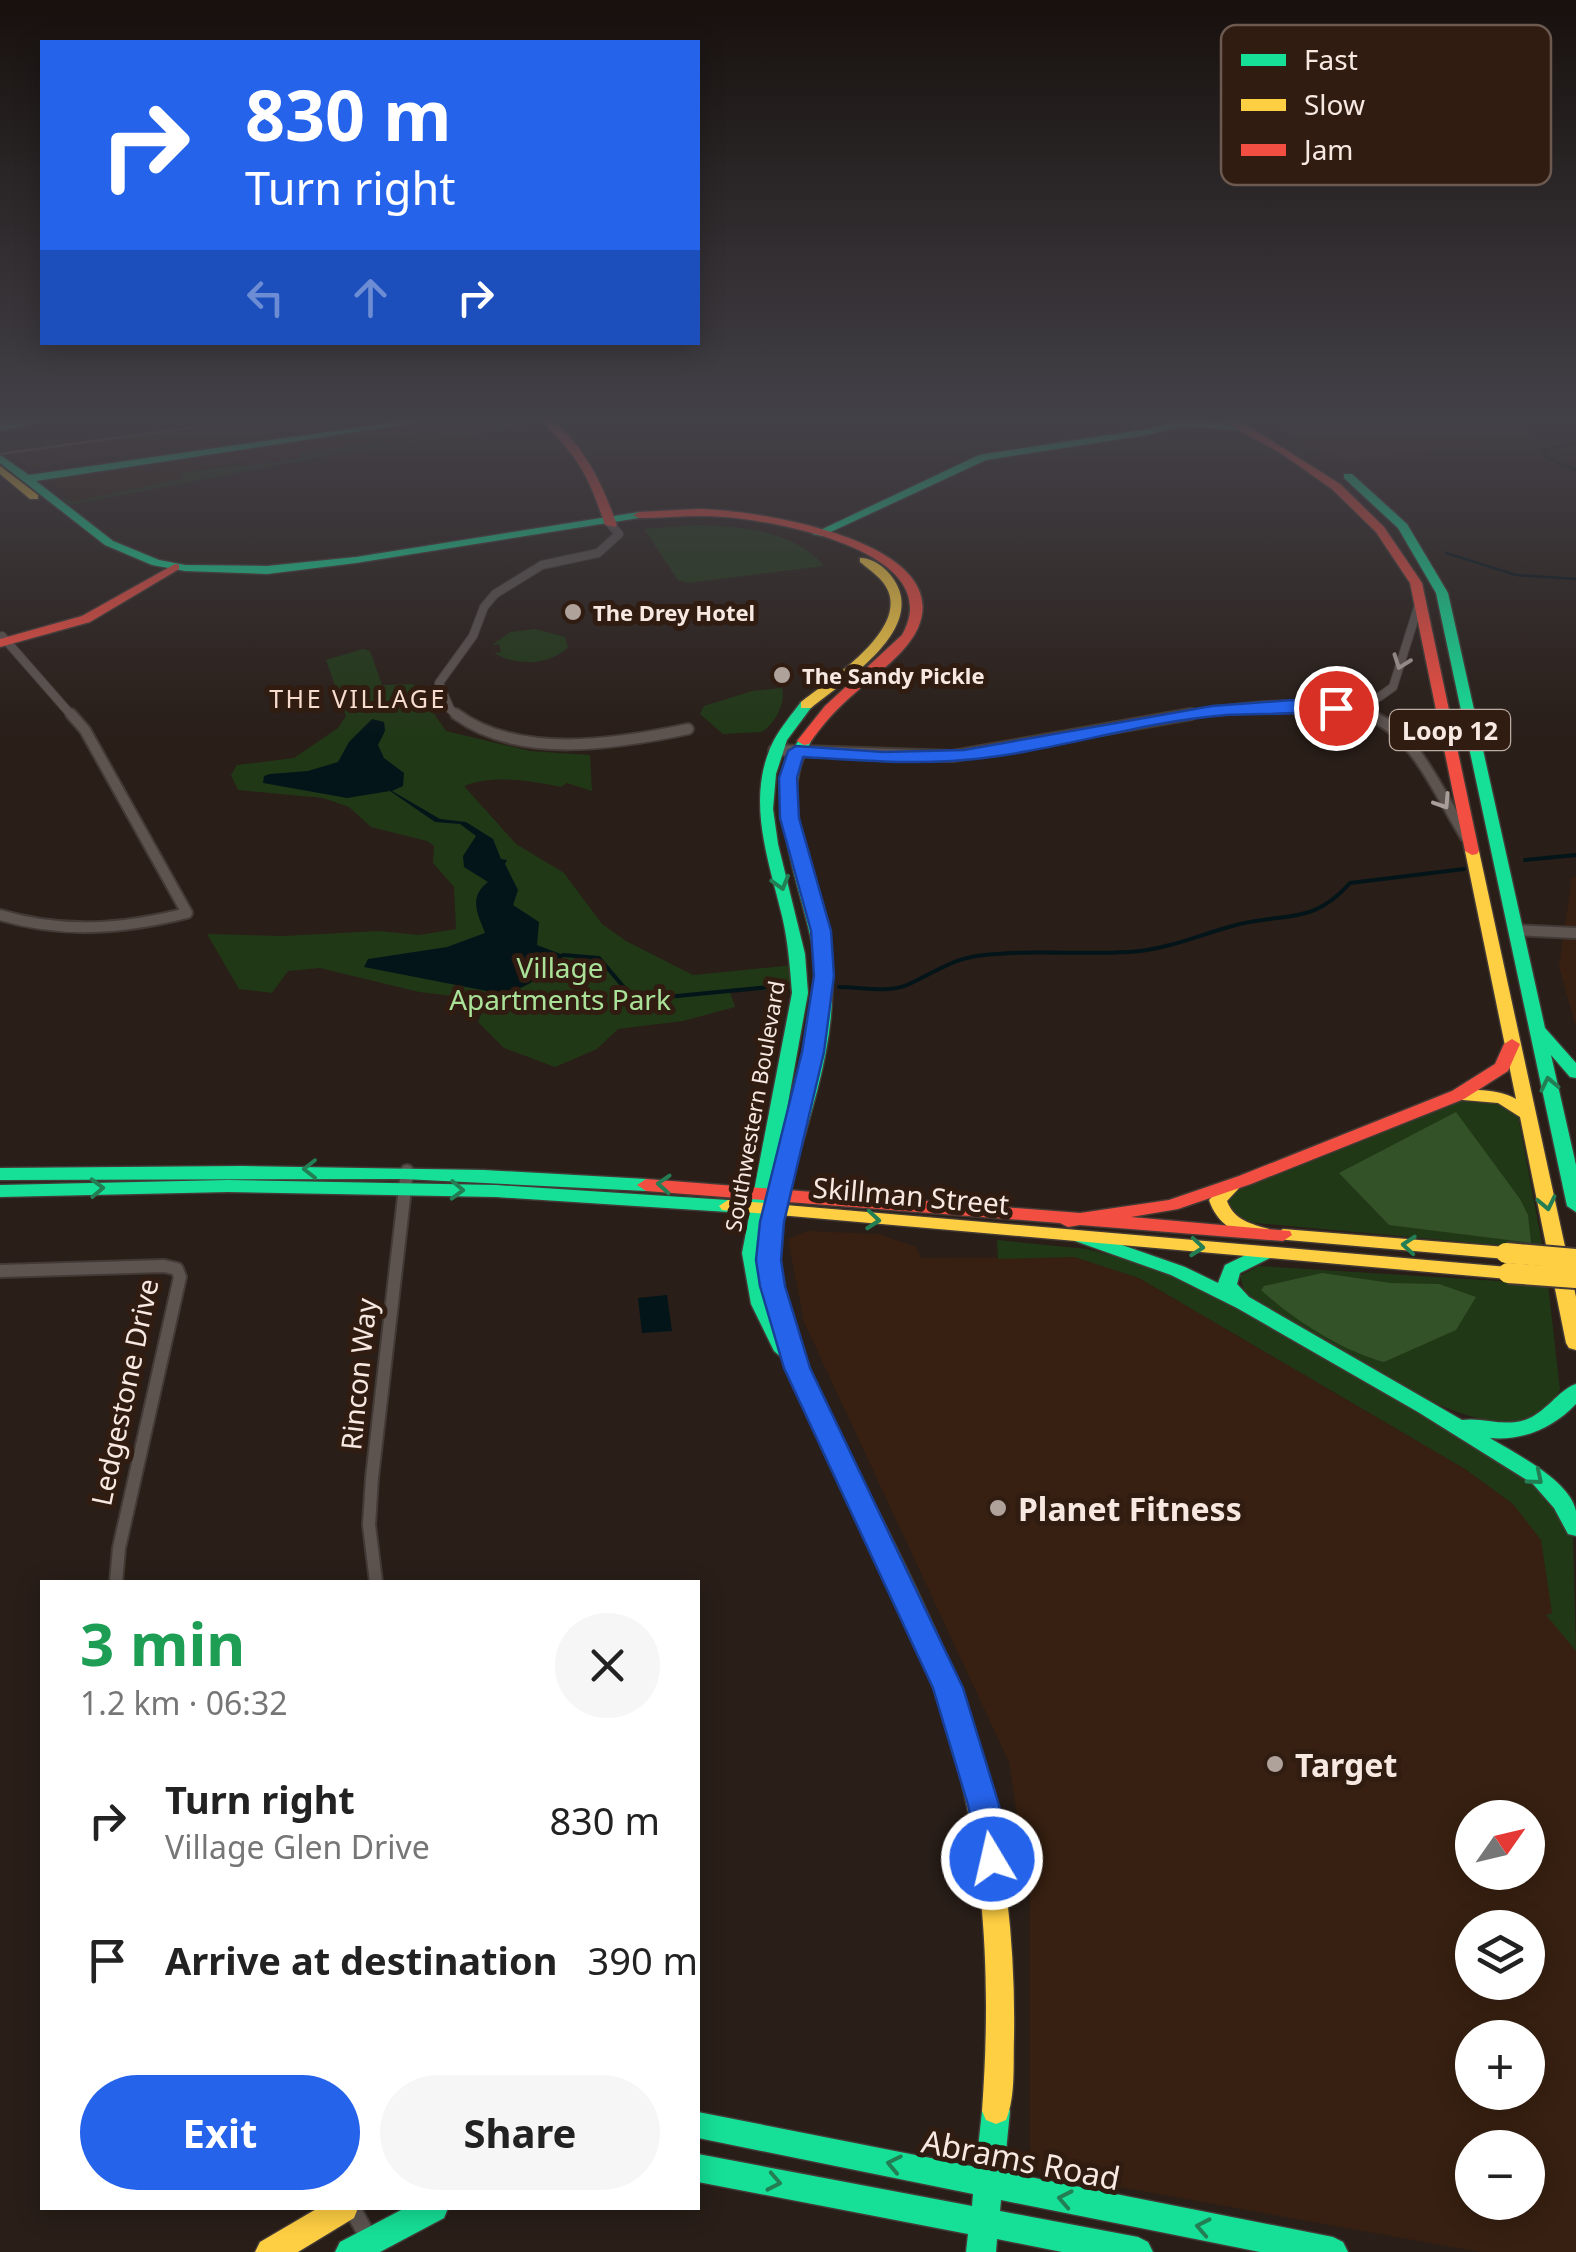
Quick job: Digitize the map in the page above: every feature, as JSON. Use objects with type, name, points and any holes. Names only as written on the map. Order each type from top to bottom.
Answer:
[{"type":"main road","name":"Southwestern Boulevard","points":[[69,526],[98,552],[164,569],[242,579],[516,537],[622,526]]},
{"type":"main road","name":"Southwestern Boulevard","points":[[768,1202],[813,1052],[822,1001],[823,955],[818,920],[790,818],[788,778],[796,751],[822,715],[906,637],[919,609],[914,587],[892,565],[862,546],[771,526]]},
{"type":"main road","points":[[818,534],[835,526]]},
{"type":"main road","name":"Loop 12","points":[[1382,526],[1406,561],[1424,606],[1576,1343]]},
{"type":"main road","name":"Loop 12","points":[[1402,526],[1442,593],[1576,1206]]},
{"type":"main road","name":"Southwestern Boulevard","points":[[818,534],[882,572],[894,589],[898,608],[877,648],[804,708],[774,750],[764,790],[765,827],[800,956],[791,1050],[768,1202],[768,1260],[797,1368],[936,1656],[960,1720],[984,1805],[997,1886],[1001,1958],[1000,2082],[981,2252]]},
{"type":"main road","points":[[2,639],[74,616],[164,569]]},
{"type":"main road","points":[[1424,606],[1436,620],[1442,640],[1453,645]]},
{"type":"main road","points":[[1483,892],[1494,900],[1499,922],[1516,930]]},
{"type":"main road","points":[[800,956],[823,955]]},
{"type":"main road","points":[[1538,1030],[1576,1073]]},
{"type":"main road","points":[[1068,1221],[1172,1205],[1246,1180],[1458,1095],[1502,1066],[1512,1044]]},
{"type":"main road","points":[[791,1050],[813,1052]]},
{"type":"main road","points":[[1458,1095],[1490,1094],[1530,1116]]},
{"type":"main road","name":"Skillman Street","points":[[1,1181],[228,1186],[405,1179],[768,1202],[981,1221],[1082,1237],[1576,1278]]},
{"type":"main road","points":[[1246,1180],[1223,1191],[1218,1207],[1230,1223],[1262,1233]]},
{"type":"main road","name":"Skillman Street","points":[[981,1221],[1068,1221],[1262,1233],[1576,1259]]},
{"type":"main road","points":[[1082,1237],[1178,1271],[1244,1303],[1425,1406],[1540,1479],[1562,1503],[1576,1528]]},
{"type":"main road","points":[[1244,1303],[1227,1285],[1229,1274],[1265,1252]]},
{"type":"main road","points":[[1425,1406],[1477,1430],[1522,1431],[1553,1418],[1576,1392]]},
{"type":"main road","name":"Abrams Road","points":[[700,2125],[1333,2252]]},
{"type":"main road","points":[[700,2168],[1138,2252]]},
{"type":"main road","points":[[270,2252],[344,2210]]},
{"type":"main road","points":[[350,2252],[430,2210]]},
{"type":"street","points":[[612,527],[598,552],[534,569],[488,600],[474,636],[439,683],[440,692],[446,706],[469,724],[550,743],[614,744],[688,729]]},
{"type":"street","points":[[1336,708],[1379,697],[1393,688],[1419,605],[1424,606]]},
{"type":"street","points":[[0,915],[45,927],[91,931],[187,912],[85,730],[2,639]]},
{"type":"street","points":[[774,750],[884,757],[964,755],[1212,711],[1292,705],[1336,708],[1374,715],[1396,728],[1475,850]]},
{"type":"street","points":[[1516,930],[1576,933]]},
{"type":"street","name":"Rincon Way","points":[[376,1580],[369,1525],[372,1478],[405,1179]]},
{"type":"street","name":"Ledgestone Drive","points":[[0,1271],[164,1266],[176,1269],[180,1277],[119,1548],[116,1580]]},
{"type":"street","points":[[349,2210],[369,2240]]},
{"type":"shaded area","points":[[372,719],[384,722],[385,731],[378,745],[384,758],[404,773],[403,786],[392,791],[440,819],[466,822],[493,839],[501,859],[507,860],[505,864],[518,890],[513,905],[539,922],[537,945],[563,955],[562,961],[532,982],[497,993],[364,967],[368,959],[447,947],[485,933],[476,901],[488,882],[464,867],[463,856],[476,836],[460,824],[435,822],[390,791],[347,798],[263,783],[264,776],[270,774],[308,771],[338,762],[349,742]]},
{"type":"shaded area","points":[[1572,877],[1576,877],[1576,1028],[1559,966]]},
{"type":"shaded area","points":[[807,1231],[878,1234],[916,1247],[921,1258],[1074,1257],[1139,1278],[1465,1469],[1513,1504],[1548,1545],[1576,1633],[1576,2252],[1480,2252],[1030,2171],[1030,1899],[1009,1762],[804,1322],[788,1239]]},
{"type":"shaded area","points":[[667,1295],[672,1331],[642,1333],[638,1298]]},
{"type":"green space","points":[[714,526],[764,532],[797,545],[824,566],[688,583],[678,580],[644,529]]},
{"type":"green space","points":[[535,629],[565,637],[568,647],[552,658],[532,662],[494,653],[501,652],[499,644],[492,645],[510,632]]},
{"type":"green space","name":"Village Apartments Park","points":[[363,649],[370,651],[382,685],[413,684],[446,731],[530,751],[590,755],[592,791],[567,783],[561,787],[512,780],[487,780],[464,786],[516,844],[564,873],[602,924],[626,941],[693,975],[795,965],[794,988],[730,992],[735,1007],[683,1021],[618,1029],[597,1049],[555,1067],[504,1048],[478,1022],[487,1000],[419,992],[320,968],[288,971],[272,993],[239,989],[207,934],[283,936],[379,931],[419,935],[456,929],[454,887],[433,863],[434,846],[427,841],[371,827],[349,807],[323,798],[238,790],[231,775],[237,765],[294,758],[338,728],[346,716],[326,660]]},
{"type":"green space","points":[[782,688],[778,712],[762,732],[723,734],[700,714],[704,706],[752,691]]},
{"type":"green space","points":[[1484,1096],[1515,1110],[1518,1116],[1543,1249],[1256,1223],[1231,1208],[1229,1198],[1240,1189],[1466,1098]]},
{"type":"green space","points":[[1456,1112],[1520,1199],[1528,1215],[1531,1243],[1389,1225],[1339,1173]]},
{"type":"green space","points":[[997,1240],[1087,1249],[1147,1265],[1207,1288],[1486,1448],[1543,1490],[1573,1534],[1576,1651],[1546,1615],[1552,1613],[1541,1540],[1513,1504],[1465,1469],[1139,1278],[1074,1257],[998,1259]]},
{"type":"green space","points":[[1259,1266],[1548,1284],[1560,1390],[1540,1411],[1515,1420],[1486,1420],[1456,1411],[1395,1382],[1245,1294],[1240,1276]]},
{"type":"green space","points":[[1322,1273],[1391,1283],[1439,1284],[1476,1297],[1456,1330],[1384,1362],[1319,1333],[1261,1290],[1264,1286]]},
{"type":"waterway","points":[[1446,553],[1516,575],[1576,579]]},
{"type":"waterway","points":[[1525,860],[1576,855]]},
{"type":"waterway","points":[[839,987],[900,987],[977,956],[1158,948],[1240,924],[1312,911],[1350,883],[1464,869]]},
{"type":"waterway","points":[[563,955],[599,958],[628,992],[656,998],[781,986]]},
{"type":"traffic: fast","points":[[87,526],[109,543],[156,563],[185,568],[267,570],[569,526]]},
{"type":"traffic: fast","points":[[818,534],[835,526]]},
{"type":"traffic: fast","points":[[1403,526],[1442,593],[1576,1206]]},
{"type":"traffic: fast","points":[[784,1351],[761,1304],[751,1253],[800,993],[790,916],[766,809],[769,774],[781,740],[806,705]]},
{"type":"traffic: fast","points":[[804,741],[793,770],[792,829],[821,950],[823,1012],[812,1076],[770,1234],[773,1298],[793,1361],[901,1579],[945,1681]]},
{"type":"traffic: fast","points":[[1538,1030],[1576,1073]]},
{"type":"traffic: fast","points":[[0,1174],[404,1173],[646,1185]]},
{"type":"traffic: fast","points":[[0,1191],[228,1186],[496,1191],[728,1206]]},
{"type":"traffic: fast","points":[[1082,1237],[1178,1271],[1244,1303],[1425,1407],[1540,1479],[1562,1503],[1576,1528]]},
{"type":"traffic: fast","points":[[1240,1299],[1227,1285],[1232,1269],[1265,1253]]},
{"type":"traffic: fast","points":[[1468,1426],[1500,1431],[1528,1427],[1554,1413],[1576,1391]]},
{"type":"traffic: fast","points":[[981,2252],[996,2111]]},
{"type":"traffic: fast","points":[[700,2125],[1333,2252]]},
{"type":"traffic: fast","points":[[700,2168],[1138,2252]]},
{"type":"traffic: fast","points":[[350,2252],[430,2210]]},
{"type":"traffic: slow","points":[[806,705],[872,650],[895,615],[896,598],[888,580],[864,560]]},
{"type":"traffic: slow","points":[[1472,851],[1576,1343]]},
{"type":"traffic: slow","points":[[1463,1095],[1502,1098],[1530,1116]]},
{"type":"traffic: slow","points":[[1231,1187],[1218,1200],[1224,1214],[1240,1226],[1262,1233]]},
{"type":"traffic: slow","points":[[728,1206],[1508,1273]]},
{"type":"traffic: slow","points":[[1283,1235],[1506,1253]]},
{"type":"traffic: slow","points":[[1506,1253],[1576,1259]]},
{"type":"traffic: slow","points":[[1508,1273],[1576,1278]]},
{"type":"traffic: slow","points":[[945,1681],[977,1785],[995,1893],[1001,2001],[996,2111]]},
{"type":"traffic: slow","points":[[270,2252],[341,2210]]},
{"type":"traffic: jam","points":[[799,526],[882,558],[904,576],[916,598],[914,624],[907,637],[830,709],[804,741]]},
{"type":"traffic: jam","points":[[1377,526],[1416,583],[1472,851]]},
{"type":"traffic: jam","points":[[0,643],[86,619],[175,567]]},
{"type":"traffic: jam","points":[[1068,1221],[1172,1205],[1245,1180],[1458,1095],[1502,1067],[1512,1044]]},
{"type":"traffic: jam","points":[[646,1185],[1283,1235]]},
{"type":"place","name":"The Drey Hotel","points":[[573,612]]},
{"type":"place","name":"The Sandy Pickle","points":[[782,675]]},
{"type":"place","name":"Planet Fitness","points":[[998,1508]]},
{"type":"place","name":"Target","points":[[1275,1764]]},
{"type":"district","name":"THE VILLAGE","points":[[358,698]]},
{"type":"route","points":[[992,1859],[984,1805],[960,1720],[936,1656],[797,1368],[768,1260],[772,1222],[813,1052],[824,976],[821,931],[790,818],[787,796],[792,763],[796,751],[884,757],[964,755],[1212,711],[1292,705],[1336,708]]}]
